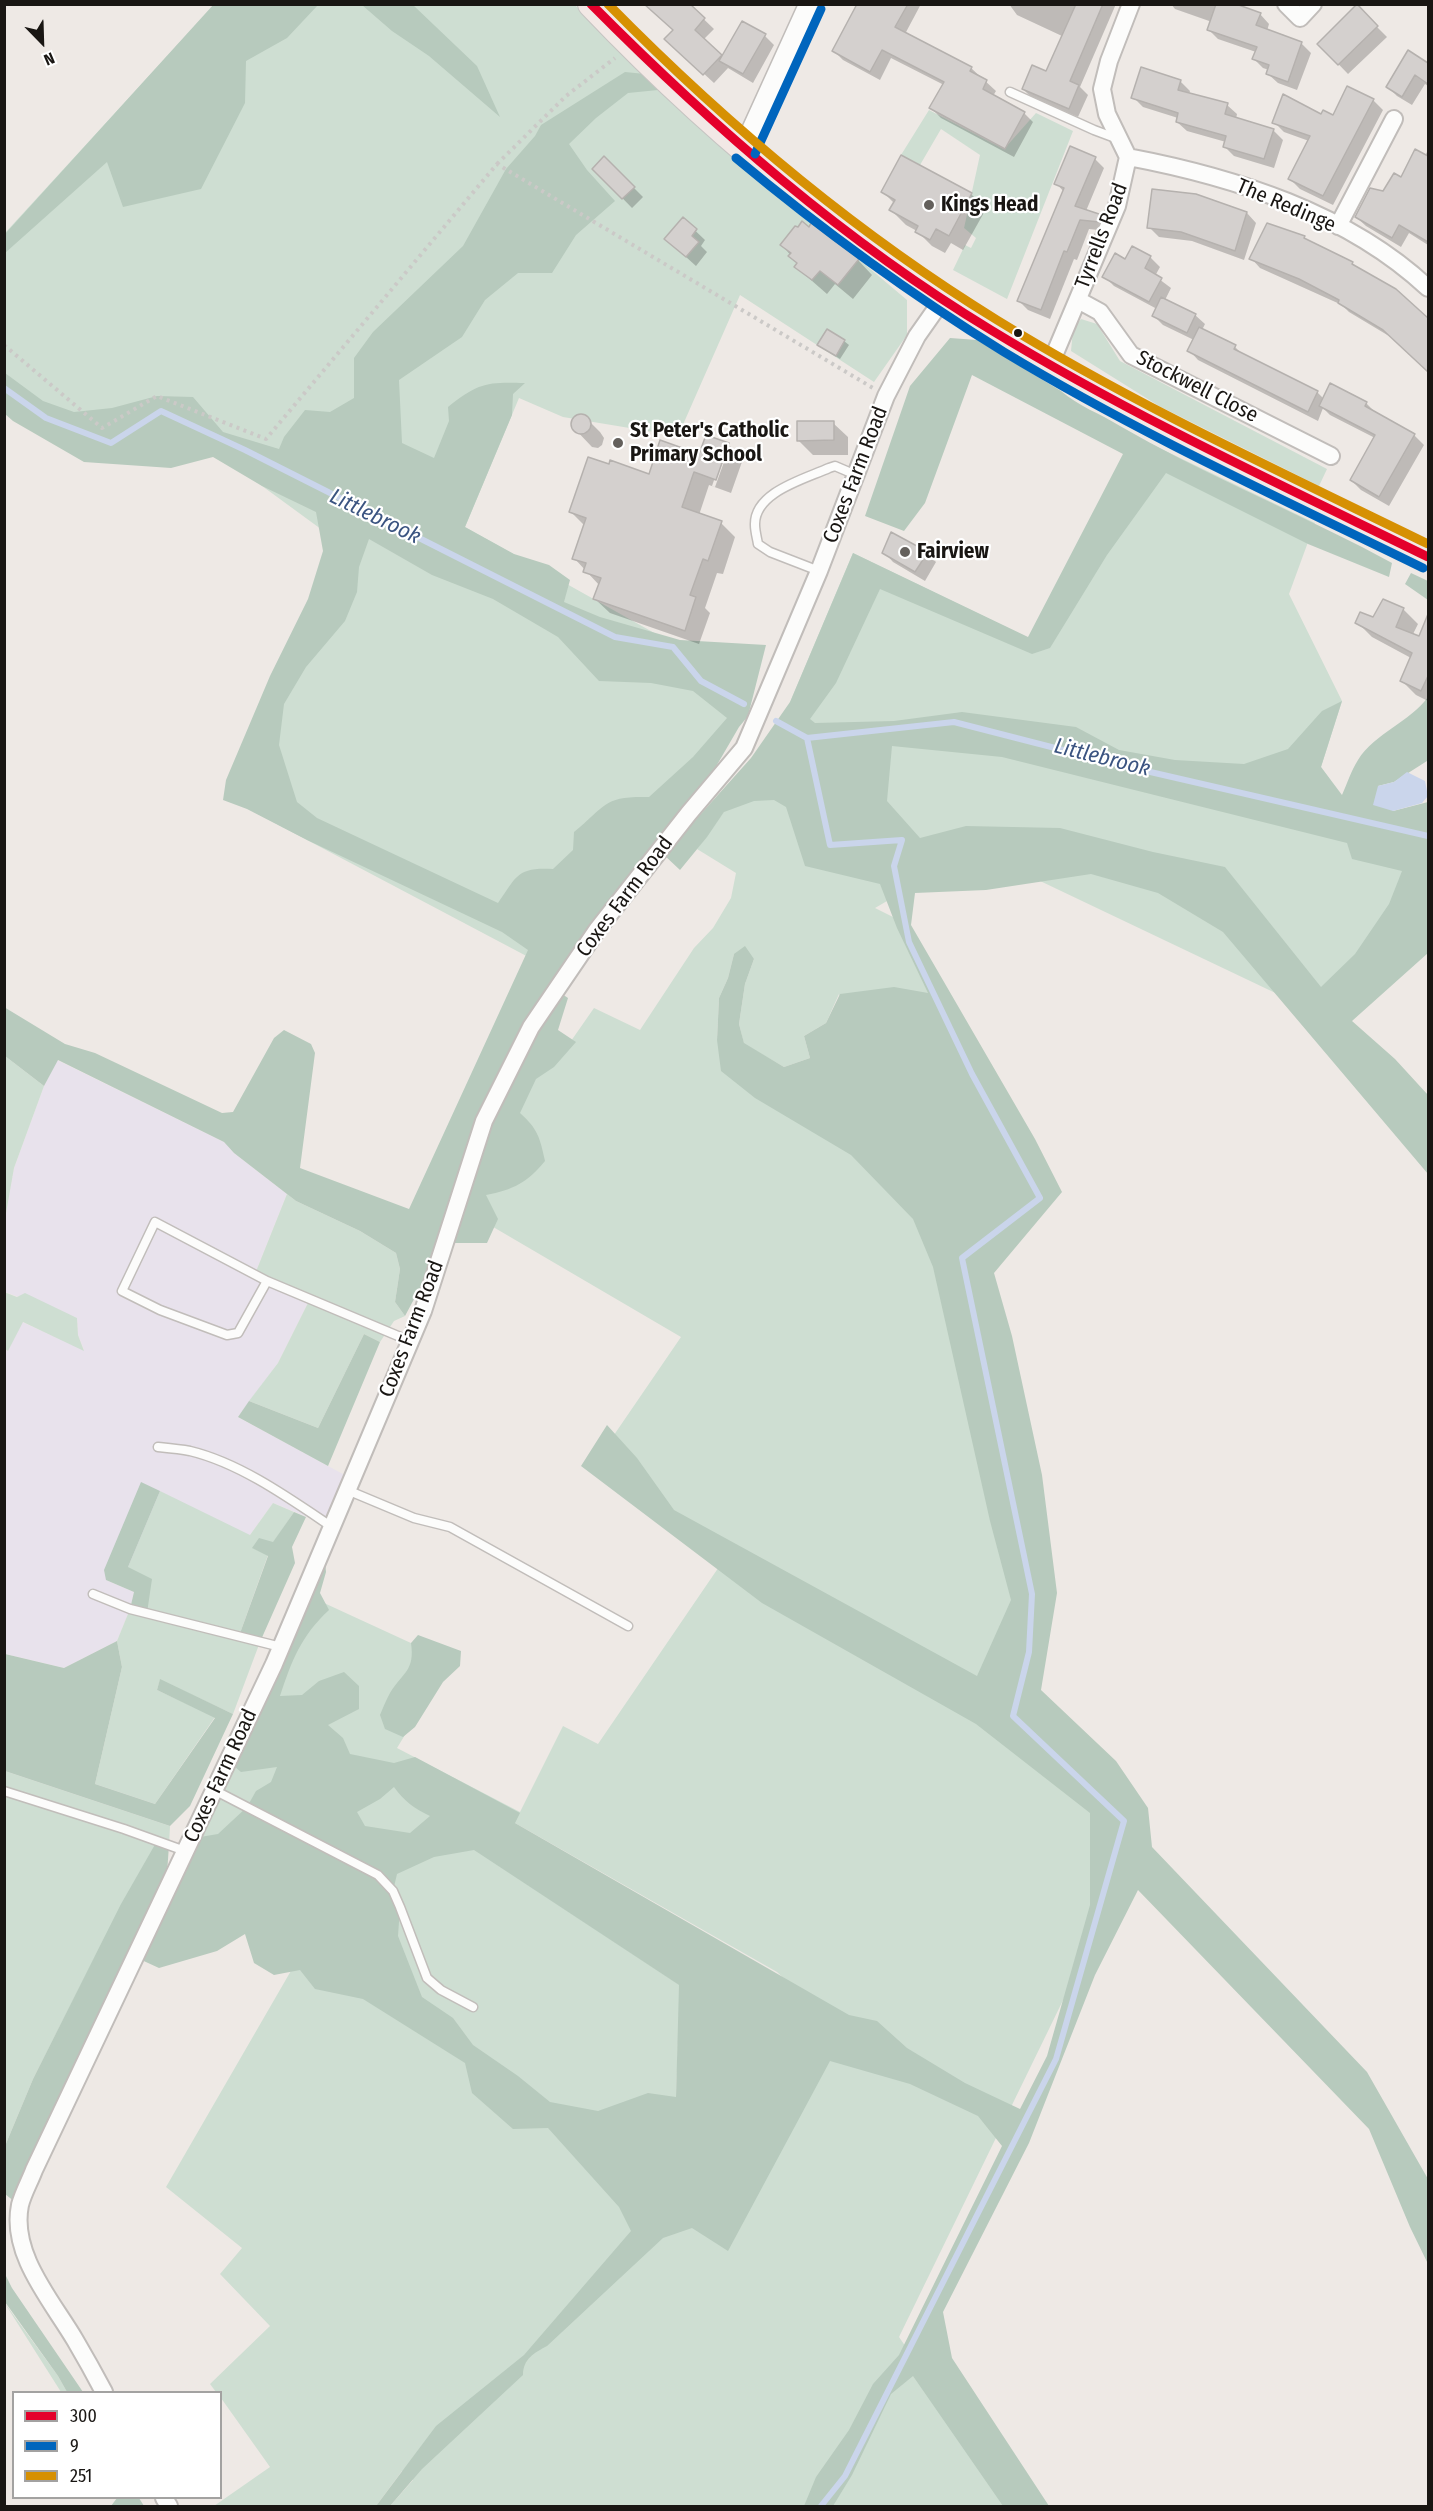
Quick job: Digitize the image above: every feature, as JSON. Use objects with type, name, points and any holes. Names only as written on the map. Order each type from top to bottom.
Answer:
[{"type":"main road","points":[[591,4],[630,45],[793,191],[943,299],[1050,365],[1155,423],[1428,556]]},
{"type":"street","points":[[744,149],[810,4]]},
{"type":"street","name":"Tyrrells Road","points":[[1050,365],[1117,206],[1128,157],[1107,114],[1102,90],[1109,61],[1131,4]]},
{"type":"street","points":[[1286,4],[1300,18],[1313,4]]},
{"type":"street","points":[[1338,226],[1394,119]]},
{"type":"street","name":"The Redinge","points":[[1128,157],[1184,168],[1263,193],[1338,226],[1383,253],[1428,288]]},
{"type":"street","name":"Coxes Farm Road","points":[[103,2391],[29,2263],[20,2236],[20,2206],[34,2170],[281,1647],[423,1311],[484,1121],[531,1027],[597,930],[689,813],[744,748],[819,571],[886,396],[917,336],[943,299]]},
{"type":"street","name":"Stockwell Close","points":[[1078,300],[1101,312],[1131,355],[1331,456]]},
{"type":"lane","points":[[1010,92],[1118,139]]},
{"type":"lane","points":[[819,571],[771,552],[758,544],[754,524],[757,513],[766,498],[829,468],[836,466],[856,476]]},
{"type":"lane","points":[[267,1281],[238,1333],[227,1335],[160,1310],[122,1291],[155,1222],[267,1281],[410,1341]]},
{"type":"lane","points":[[158,1447],[190,1451],[252,1477],[283,1494],[332,1527]]},
{"type":"lane","points":[[347,1490],[414,1518],[450,1527],[628,1626]]},
{"type":"lane","points":[[93,1594],[130,1609],[281,1647]]},
{"type":"lane","points":[[214,1790],[378,1875],[393,1891],[427,1978],[441,1990],[473,2007]]},
{"type":"lane","points":[[4,1791],[124,1828],[185,1851]]},
{"type":"path","points":[[4,345],[102,428],[157,396],[266,440],[497,164],[566,96],[630,45]]},
{"type":"path","points":[[497,164],[886,396]]},
{"type":"shaded area","points":[[57,1060],[224,1142],[234,1153],[287,1194],[255,1274],[310,1299],[278,1363],[238,1417],[352,1479],[332,1527],[273,1503],[250,1535],[106,1580],[134,1592],[117,1641],[64,1668],[5,1654],[4,1349],[8,1351],[22,1322],[84,1350],[78,1335],[77,1318],[5,1292],[5,1219],[14,1168],[44,1086]]},
{"type":"green space","points":[[214,4],[318,5],[287,38],[246,61],[245,103],[201,189],[123,207],[107,162],[5,253],[5,234]]},
{"type":"green space","points":[[214,5],[575,5],[658,90],[907,300],[907,335],[874,382],[740,295],[678,436],[563,417],[519,398],[465,527],[749,686],[748,716],[534,960],[237,803],[340,543],[161,412],[111,443],[5,387],[4,234]]},
{"type":"green space","points":[[362,5],[413,5],[477,66],[500,117],[429,56],[392,31]]},
{"type":"green space","points":[[625,72],[655,75],[658,90],[628,93],[596,118],[569,144],[587,170],[615,201],[576,235],[552,273],[518,273],[485,300],[462,337],[399,380],[402,443],[434,458],[449,421],[448,407],[484,385],[525,383],[513,394],[512,415],[465,527],[514,554],[549,565],[570,580],[564,602],[600,617],[680,640],[766,645],[748,716],[739,727],[689,813],[556,990],[568,998],[558,1030],[576,1042],[554,1067],[536,1079],[520,1113],[537,1134],[545,1161],[519,1184],[504,1191],[486,1195],[498,1219],[487,1243],[444,1243],[405,1316],[395,1302],[400,1269],[396,1253],[360,1231],[296,1201],[234,1153],[224,1142],[58,1060],[44,1086],[5,1056],[4,1007],[65,1044],[95,1053],[222,1113],[233,1112],[274,1038],[284,1030],[311,1044],[315,1053],[300,1168],[409,1209],[528,950],[502,932],[307,840],[247,809],[223,800],[226,780],[270,676],[308,599],[323,551],[316,512],[262,486],[213,457],[171,468],[84,462],[13,421],[5,414],[5,373],[43,401],[74,412],[112,408],[157,396],[193,397],[223,432],[279,449],[284,437],[305,410],[330,412],[354,398],[354,358],[373,332],[463,246],[506,169],[535,136],[541,125]],"holes":[[[369,539],[432,575],[493,599],[558,637],[599,681],[651,683],[693,691],[727,718],[693,757],[649,797],[623,798],[607,804],[574,832],[573,850],[553,869],[532,870],[519,875],[498,903],[317,818],[297,802],[279,745],[284,704],[306,667],[345,621],[357,592],[359,567]]]},
{"type":"green space","points":[[929,110],[1004,149],[1036,113],[1073,131],[1007,299],[953,270],[965,245],[971,248],[976,238],[964,228],[980,155],[941,129],[920,165],[901,155]]},
{"type":"green space","points":[[1081,319],[1097,324],[1120,361],[1327,469],[1319,486],[1159,406],[1071,351],[1073,330]]},
{"type":"green space","points":[[950,338],[977,340],[1075,401],[1150,442],[1392,563],[1389,577],[1308,544],[1166,473],[1107,555],[1050,648],[1032,654],[880,589],[836,683],[810,719],[815,723],[894,721],[962,712],[1076,727],[1119,750],[1175,760],[1244,764],[1288,749],[1322,711],[1342,701],[1321,767],[1342,795],[1356,764],[1365,751],[1412,714],[1428,697],[1427,761],[1394,782],[1378,786],[1393,811],[1428,802],[1428,953],[1352,1021],[1395,1059],[1428,1095],[1428,1174],[1223,932],[1158,893],[1091,874],[986,890],[915,893],[911,925],[1035,1139],[1062,1192],[994,1273],[1012,1336],[1042,1475],[1057,1593],[1041,1690],[1116,1761],[1148,1808],[1152,1847],[1367,2072],[1428,2179],[1428,2264],[1369,2129],[1138,1890],[1095,1975],[1029,2143],[943,2312],[952,2358],[1049,2506],[1003,2506],[913,2376],[891,2394],[852,2475],[833,2506],[804,2506],[816,2477],[849,2430],[873,2384],[899,2355],[1002,2146],[978,2116],[910,2084],[830,2061],[728,2251],[692,2228],[663,2238],[547,2346],[530,2357],[523,2369],[523,2375],[422,2469],[390,2506],[376,2506],[436,2426],[524,2355],[631,2231],[619,2207],[548,2128],[513,2129],[472,2093],[465,2063],[363,1999],[315,1989],[300,1970],[274,1975],[254,1963],[245,1934],[217,1951],[159,1968],[135,1957],[20,2206],[5,2194],[5,2146],[33,2079],[121,1904],[157,1841],[169,1845],[166,1888],[200,1837],[218,1834],[247,1807],[256,1791],[271,1782],[277,1767],[241,1772],[228,1761],[325,1560],[326,1572],[320,1593],[329,1610],[304,1639],[280,1696],[302,1695],[319,1681],[344,1672],[359,1686],[359,1709],[328,1725],[343,1738],[350,1754],[394,1763],[415,1757],[520,1813],[515,1823],[849,2015],[877,2021],[907,2048],[965,2083],[1020,2109],[1047,2056],[1090,1905],[1090,1813],[976,1724],[762,1603],[581,1466],[607,1425],[637,1458],[674,1510],[977,1676],[1011,1600],[990,1521],[933,1267],[913,1219],[851,1155],[755,1098],[721,1071],[717,1040],[719,998],[728,978],[734,954],[745,946],[754,959],[745,984],[739,1024],[744,1043],[784,1067],[810,1058],[804,1036],[826,1023],[840,994],[894,987],[928,993],[897,928],[880,884],[805,866],[786,807],[774,800],[754,801],[724,812],[680,870],[664,855],[751,758],[790,702],[853,553],[1028,637],[1123,454],[972,375],[925,503],[904,531],[865,516],[910,386]],"holes":[[[892,746],[1002,757],[1347,843],[1352,859],[1402,871],[1389,904],[1355,954],[1321,987],[1225,867],[1153,852],[1060,828],[966,826],[920,838],[887,801]],[[394,1787],[410,1804],[430,1816],[410,1833],[365,1826],[357,1812],[380,1799]],[[474,1850],[679,1985],[676,2097],[648,2093],[598,2111],[550,2102],[518,2076],[473,2045],[453,2018],[422,1997],[398,1936],[400,1907],[393,1891],[397,1874],[434,1857]]]},
{"type":"green space","points":[[1147,442],[1315,523],[1289,594],[1342,701],[1321,767],[1359,820],[1428,834],[1428,875],[1330,1019],[975,850],[875,908],[911,926],[1052,1191],[979,1264],[1022,1440],[1023,1727],[1095,1784],[1124,1875],[899,2337],[1016,2506],[390,2506],[413,2480],[402,2471],[376,2506],[214,2506],[270,2467],[222,2399],[222,2391],[215,2391],[210,2384],[270,2326],[220,2274],[242,2248],[166,2187],[303,1950],[173,1877],[311,1597],[450,1661],[397,1748],[520,1812],[563,1726],[598,1744],[725,1558],[603,1451],[681,1337],[471,1214],[530,1066],[571,1041],[594,1008],[640,1030],[694,948],[713,928],[731,898],[736,873],[697,849],[772,745],[853,553],[1041,644]],"holes":[[[734,954],[754,959],[745,984],[739,1024],[744,1044],[784,1067],[810,1058],[804,1036],[826,1023],[839,994],[925,1174],[717,1040],[719,998],[728,978]],[[515,1823],[777,1972],[834,2025],[691,2228],[676,2097],[680,1985],[498,1865]]]},
{"type":"green space","points":[[1411,573],[1428,581],[1428,600],[1405,584]]},
{"type":"green space","points":[[5,1056],[44,1086],[14,1168],[5,1219]]},
{"type":"green space","points":[[287,1194],[296,1201],[360,1231],[396,1253],[400,1269],[395,1302],[405,1316],[394,1321],[380,1342],[364,1334],[318,1428],[249,1401],[278,1363],[310,1299],[255,1274]]},
{"type":"green space","points":[[4,1292],[17,1297],[25,1293],[77,1318],[78,1335],[84,1351],[23,1322],[8,1351],[5,1349]]},
{"type":"green space","points":[[364,1334],[380,1342],[328,1466],[238,1417],[249,1401],[318,1428]]},
{"type":"green space","points":[[141,1482],[160,1491],[128,1567],[152,1579],[147,1613],[130,1609],[134,1592],[106,1580],[104,1570]]},
{"type":"green space","points":[[160,1491],[250,1535],[273,1503],[294,1512],[273,1543],[253,1548],[268,1555],[239,1636],[260,1642],[233,1714],[160,1680],[157,1690],[215,1717],[155,1804],[95,1784],[122,1667],[117,1641],[130,1609],[146,1613],[128,1567]]},
{"type":"green space","points":[[294,1512],[306,1517],[292,1547],[295,1563],[260,1642],[239,1636],[268,1556],[252,1548],[259,1538],[273,1542]]},
{"type":"green space","points":[[418,1635],[461,1651],[460,1666],[443,1682],[415,1727],[403,1737],[385,1729],[380,1715],[390,1693],[410,1666],[411,1643]]},
{"type":"green space","points":[[117,1641],[122,1667],[95,1784],[155,1804],[215,1718],[157,1690],[160,1679],[233,1714],[190,1806],[170,1826],[5,1771],[5,1654],[64,1668]]},
{"type":"green space","points":[[5,1771],[170,1826],[169,1845],[94,1959],[33,2079],[5,2146]]},
{"type":"green space","points":[[5,2274],[12,2288],[82,2391],[66,2391],[5,2302]]},
{"type":"green space","points":[[4,2302],[66,2391],[60,2391]]},
{"type":"green space","points":[[116,2499],[140,2499],[144,2506],[111,2506]]},
{"type":"water","points":[[1407,772],[1425,781],[1428,796],[1422,803],[1393,811],[1373,805],[1378,786],[1394,782]]},
{"type":"building","points":[[644,4],[690,4],[705,18],[695,30],[722,55],[703,75],[664,39],[673,30]]},
{"type":"building","points":[[857,4],[908,4],[895,27],[972,67],[970,71],[987,80],[983,89],[1025,112],[1005,149],[929,108],[944,82],[882,50],[870,72],[832,51]]},
{"type":"building","points":[[1076,4],[1103,4],[1070,81],[1079,85],[1069,109],[1022,89],[1032,65],[1046,71]]},
{"type":"building","points":[[1216,4],[1236,4],[1261,13],[1256,25],[1302,42],[1288,82],[1266,74],[1269,65],[1252,59],[1257,47],[1207,30]]},
{"type":"building","points":[[1357,4],[1378,26],[1338,65],[1317,44]]},
{"type":"building","points":[[742,21],[766,34],[743,74],[719,61]]},
{"type":"building","points":[[1408,50],[1428,63],[1428,84],[1415,75],[1402,97],[1386,87]]},
{"type":"building","points":[[1141,67],[1181,80],[1178,90],[1228,103],[1225,114],[1274,129],[1264,159],[1223,147],[1226,136],[1176,122],[1178,113],[1131,98]]},
{"type":"building","points":[[1347,86],[1374,99],[1323,196],[1288,179],[1310,136],[1272,123],[1283,94],[1321,114],[1323,110],[1333,115]]},
{"type":"building","points":[[1070,146],[1096,157],[1075,206],[1102,215],[1099,222],[1080,220],[1067,252],[1064,251],[1041,310],[1017,301],[1064,188],[1054,184]]},
{"type":"building","points":[[1415,149],[1428,156],[1428,242],[1399,225],[1392,238],[1355,217],[1370,188],[1383,191],[1394,173],[1401,177]]},
{"type":"building","name":"Kings Head","points":[[901,155],[972,193],[949,236],[936,229],[930,240],[915,232],[918,226],[889,210],[895,200],[881,192]]},
{"type":"building","points":[[604,156],[635,187],[622,199],[592,169]]},
{"type":"building","points":[[1152,189],[1196,194],[1247,212],[1235,251],[1181,232],[1147,228]]},
{"type":"building","points":[[683,217],[697,229],[692,236],[699,242],[686,257],[664,239]]},
{"type":"building","points":[[802,221],[809,227],[811,223],[859,259],[838,285],[820,271],[812,280],[794,267],[797,263],[788,256],[791,253],[780,245]]},
{"type":"building","points":[[1267,223],[1305,236],[1304,238],[1353,262],[1352,264],[1396,289],[1428,318],[1428,372],[1383,330],[1338,303],[1339,300],[1299,279],[1249,259]]},
{"type":"building","points":[[1132,246],[1151,256],[1145,268],[1162,278],[1149,302],[1102,277],[1115,253],[1125,259]]},
{"type":"building","points":[[1161,297],[1196,314],[1187,333],[1152,316]]},
{"type":"building","points":[[1199,327],[1236,345],[1234,349],[1318,391],[1308,412],[1187,351]]},
{"type":"building","points":[[827,329],[845,340],[836,356],[817,345]]},
{"type":"building","points":[[1330,383],[1367,402],[1365,406],[1415,434],[1379,497],[1350,480],[1375,435],[1319,406]]},
{"type":"building","points":[[581,414],[588,417],[591,424],[588,431],[581,434],[574,431],[571,424],[574,417]]},
{"type":"building","points":[[797,421],[834,421],[834,440],[797,441]]},
{"type":"building","points":[[706,435],[729,443],[716,480],[694,472],[682,507],[722,521],[708,561],[703,559],[690,595],[696,597],[685,631],[593,599],[601,578],[583,572],[586,563],[572,559],[586,518],[569,512],[588,457],[609,464],[610,460],[649,474],[660,440],[699,454]]},
{"type":"building","name":"Fairview","points":[[891,532],[928,552],[915,572],[882,553]]},
{"type":"building","points":[[1383,599],[1404,608],[1396,627],[1419,636],[1428,614],[1428,676],[1421,691],[1400,681],[1412,653],[1355,623],[1360,612],[1373,617]]},
{"type":"waterway","name":"Littlebrook","points":[[4,388],[46,418],[111,443],[161,411],[245,450],[615,637],[673,647],[701,681],[744,704]]},
{"type":"waterway","name":"Littlebrook","points":[[776,721],[807,738],[954,722],[1133,768],[1428,836]]},
{"type":"waterway","points":[[807,738],[830,845],[902,840],[894,866],[909,942],[972,1074],[1040,1198],[962,1258],[1032,1594],[1029,1652],[1013,1716],[1124,1821],[1056,2059],[845,2476],[821,2506]]},
{"type":"transit line","name":"300","points":[[591,4],[732,138],[832,220],[937,295],[991,330],[1152,421],[1428,557]]},
{"type":"transit line","name":"251","points":[[608,4],[698,92],[745,134],[842,213],[944,286],[1049,351],[1156,410],[1428,544]]},
{"type":"transit line","name":"9","points":[[755,154],[821,9]]},
{"type":"transit line","name":"9","points":[[736,158],[867,260],[1004,352],[1158,438],[1423,568]]},
{"type":"place","name":"Kings Head","points":[[929,205]]},
{"type":"place","name":"St Peter's Catholic Primary School","points":[[618,443]]},
{"type":"place","name":"Fairview","points":[[905,552]]}]
